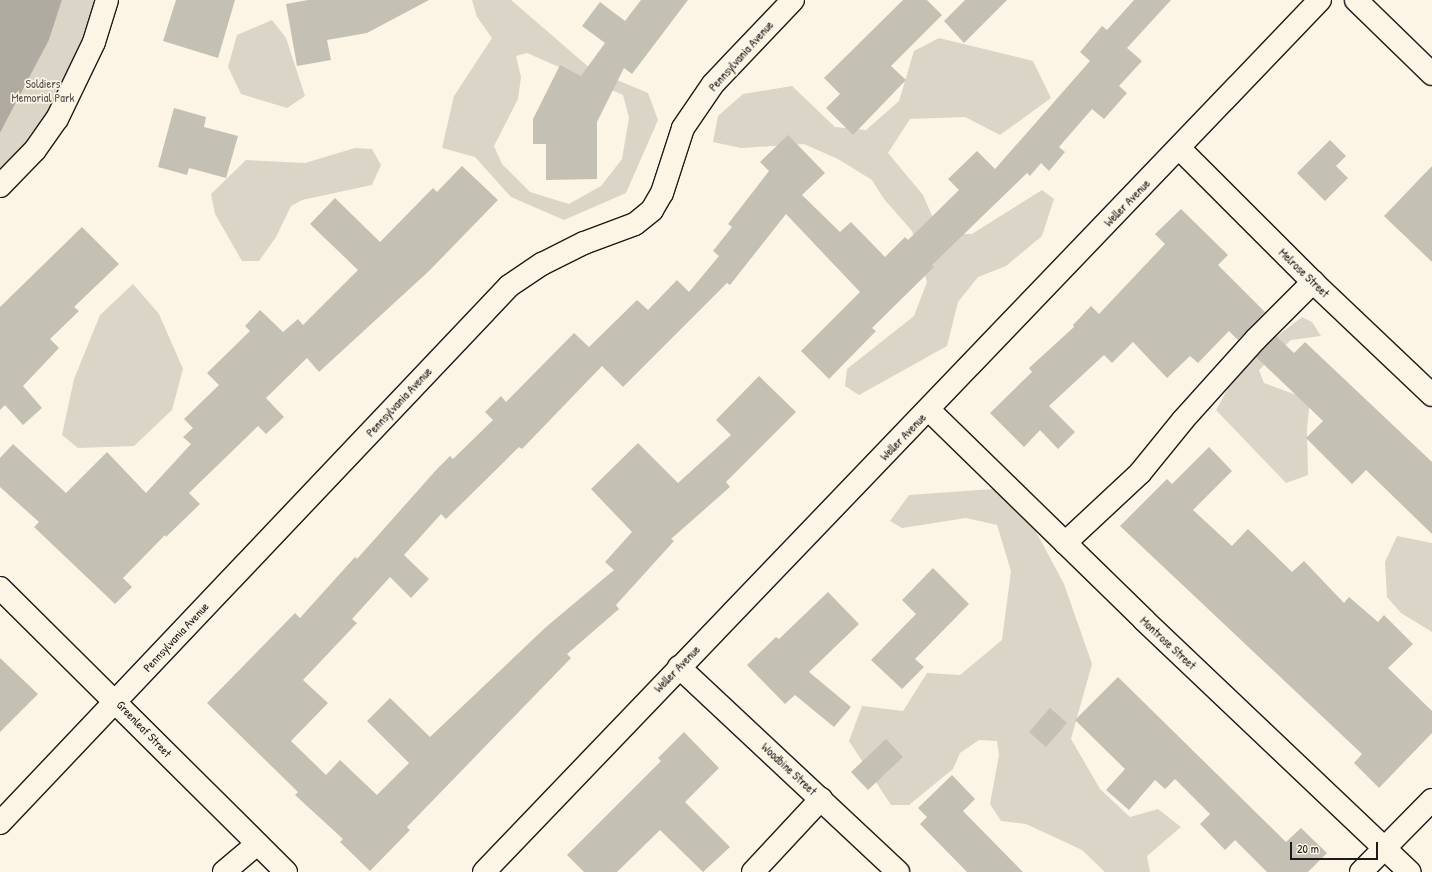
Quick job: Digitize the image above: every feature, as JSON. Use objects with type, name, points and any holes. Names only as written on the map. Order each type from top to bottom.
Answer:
[{"type":"street","points":[[0,186],[35,150],[57,118],[94,42],[107,0]]},
{"type":"street","name":"Pennsylvania Avenue","points":[[0,823],[509,286],[542,264],[584,243],[635,224],[652,210],[662,193],[683,128],[713,84],[793,0]]},
{"type":"street","name":"Weller Avenue","points":[[484,872],[679,667],[929,410],[1320,0]]},
{"type":"street","points":[[1356,0],[1432,74]]},
{"type":"street","name":"Melrose Street","points":[[1179,148],[1313,282],[1432,395]]},
{"type":"street","points":[[1065,543],[1140,473],[1230,368],[1313,282]]},
{"type":"street","name":"Montrose Street","points":[[929,410],[1065,543],[1410,872]]},
{"type":"street","name":"Greenleaf Street","points":[[0,588],[116,701],[286,872]]},
{"type":"street","name":"Woodbine Street","points":[[679,667],[898,872]]},
{"type":"street","points":[[753,872],[821,799]]},
{"type":"street","points":[[1361,872],[1432,800]]},
{"type":"street","points":[[224,872],[257,844]]},
{"type":"green space","name":"Soldiers Memorial Park","points":[[62,0],[99,0],[89,30],[37,134],[0,177],[0,133],[49,40]]},
{"type":"green space","points":[[472,0],[511,0],[591,69],[648,93],[658,120],[626,193],[564,220],[511,197],[475,157],[442,148],[454,96],[492,38],[477,17]],"holes":[[[527,53],[623,95],[629,118],[622,159],[601,186],[569,204],[530,192],[502,164],[494,146],[518,99],[521,77],[516,56]]]},
{"type":"green space","points":[[272,20],[286,38],[305,96],[287,108],[241,94],[228,67],[237,35]]},
{"type":"green space","points":[[939,38],[1033,61],[1051,98],[1000,135],[965,117],[910,119],[888,153],[923,195],[940,234],[972,234],[1042,190],[1054,199],[1042,236],[1006,266],[978,277],[958,302],[947,346],[859,395],[845,386],[847,369],[914,316],[927,282],[912,231],[884,199],[872,180],[838,159],[804,144],[741,148],[713,142],[718,116],[743,94],[792,86],[835,127],[866,130],[899,101],[914,51]]},
{"type":"green space","points":[[355,148],[372,149],[381,165],[372,185],[302,200],[291,206],[276,237],[259,261],[242,261],[215,214],[211,194],[246,160],[305,163]]},
{"type":"green space","points":[[133,284],[159,314],[183,369],[172,410],[134,446],[78,448],[62,435],[74,379],[100,315]]},
{"type":"green space","points":[[1302,317],[1312,322],[1321,336],[1291,340],[1259,370],[1264,383],[1310,400],[1307,428],[1308,475],[1286,483],[1216,410],[1242,363]]},
{"type":"green space","points":[[993,489],[1034,528],[1064,584],[1092,664],[1071,739],[1100,789],[1130,817],[1158,809],[1181,827],[1147,856],[1150,872],[1105,872],[1082,850],[1026,824],[1001,821],[990,804],[999,755],[997,741],[979,740],[960,753],[953,769],[909,805],[891,805],[849,741],[862,706],[903,711],[927,673],[960,675],[1002,640],[1011,571],[997,525],[966,518],[902,528],[890,521],[909,495]]},
{"type":"green space","points":[[1397,536],[1432,543],[1432,632],[1401,613],[1387,597],[1385,562]]},
{"type":"shaded area","points":[[0,0],[62,0],[49,40],[0,133]]},
{"type":"building","points":[[176,0],[235,0],[218,58],[163,41]]},
{"type":"building","points":[[308,0],[429,0],[367,33],[327,40],[331,60],[297,66],[286,4]]},
{"type":"building","points":[[641,0],[688,0],[632,74],[624,68],[597,122],[597,179],[546,180],[546,144],[533,144],[533,119],[560,65],[581,76],[605,43],[582,26],[600,2],[625,21]]},
{"type":"building","points":[[903,0],[927,0],[942,15],[891,66],[906,80],[853,135],[826,108],[840,94],[824,78]]},
{"type":"building","points":[[965,0],[1007,0],[964,43],[944,21]]},
{"type":"building","points":[[1134,0],[1171,0],[1127,48],[1142,61],[1119,86],[1127,93],[1104,119],[1092,109],[1059,147],[1065,152],[1049,171],[1041,163],[1030,176],[1027,173],[932,265],[934,267],[872,328],[876,331],[829,379],[801,351],[860,292],[786,214],[730,285],[727,283],[623,387],[602,366],[522,449],[519,447],[446,519],[441,514],[404,555],[429,579],[411,598],[390,577],[352,619],[357,623],[303,680],[328,703],[291,741],[326,775],[340,760],[377,795],[409,763],[367,721],[390,698],[430,737],[546,627],[614,570],[605,562],[632,532],[591,489],[638,443],[678,483],[731,435],[716,420],[759,376],[796,412],[726,482],[730,487],[671,539],[674,541],[616,605],[619,609],[567,654],[571,658],[407,827],[410,830],[370,871],[340,842],[343,839],[295,795],[298,792],[207,703],[295,613],[300,618],[355,557],[357,559],[437,469],[450,456],[453,459],[493,420],[485,412],[501,396],[506,402],[574,333],[589,347],[637,300],[648,310],[677,280],[689,292],[719,256],[713,251],[732,227],[728,224],[769,171],[760,162],[788,135],[825,173],[802,195],[840,232],[851,222],[885,257],[905,237],[908,240],[959,190],[948,179],[977,151],[995,169],[1090,61],[1080,52],[1102,26],[1107,30]]},
{"type":"building","points":[[174,108],[206,117],[204,127],[238,136],[226,178],[189,168],[187,175],[158,167]]},
{"type":"building","points":[[1330,140],[1346,156],[1336,166],[1348,178],[1325,201],[1297,173]]},
{"type":"building","points":[[462,166],[498,200],[429,271],[319,372],[307,358],[266,398],[284,417],[266,434],[258,426],[189,493],[200,504],[166,537],[165,535],[123,578],[132,587],[115,604],[34,527],[39,522],[0,487],[0,458],[13,444],[66,493],[107,452],[146,493],[191,444],[183,437],[193,428],[184,419],[219,385],[207,373],[250,331],[245,326],[260,310],[283,332],[298,319],[303,325],[358,270],[310,224],[335,198],[380,242],[433,188],[437,192]]},
{"type":"building","points":[[1432,166],[1432,262],[1384,216]]},
{"type":"building","points":[[1181,209],[1228,255],[1218,265],[1265,312],[1238,340],[1229,331],[1198,363],[1190,356],[1167,378],[1133,342],[1112,363],[1104,355],[1049,406],[1075,432],[1058,449],[1040,430],[1024,447],[990,413],[1032,372],[1029,368],[1074,327],[1073,325],[1091,306],[1099,314],[1165,244],[1155,234]]},
{"type":"building","points":[[82,227],[119,264],[74,307],[79,311],[50,339],[59,348],[23,386],[42,408],[23,425],[5,405],[0,410],[0,307]]},
{"type":"building","points":[[1276,336],[1294,353],[1305,342],[1432,462],[1432,534],[1366,470],[1352,484],[1306,438],[1323,421],[1256,357]]},
{"type":"building","points":[[1209,447],[1232,471],[1193,510],[1232,546],[1248,529],[1292,572],[1304,561],[1344,603],[1349,597],[1378,622],[1384,615],[1413,644],[1388,668],[1432,711],[1432,733],[1379,788],[1354,763],[1362,754],[1120,526],[1167,479],[1172,484]]},
{"type":"building","points":[[933,568],[969,604],[915,659],[924,667],[902,689],[871,660],[916,614],[902,600]]},
{"type":"building","points":[[828,592],[859,624],[809,672],[851,707],[834,727],[795,695],[785,704],[747,665],[776,637],[779,639]]},
{"type":"building","points":[[0,658],[38,694],[0,732]]},
{"type":"building","points":[[1118,677],[1286,842],[1301,828],[1327,853],[1308,872],[1267,872],[1235,840],[1225,850],[1200,824],[1210,814],[1175,779],[1165,789],[1155,780],[1129,810],[1106,790],[1125,769],[1075,720]]},
{"type":"building","points":[[1050,708],[1067,723],[1046,747],[1029,732]]},
{"type":"building","points":[[684,732],[719,768],[685,802],[730,847],[703,872],[660,830],[617,872],[584,872],[567,855],[661,761],[658,758]]},
{"type":"building","points":[[886,739],[903,757],[868,790],[851,772]]},
{"type":"building","points":[[952,775],[975,799],[963,811],[1023,872],[967,872],[920,824],[927,817],[918,808]]}]
